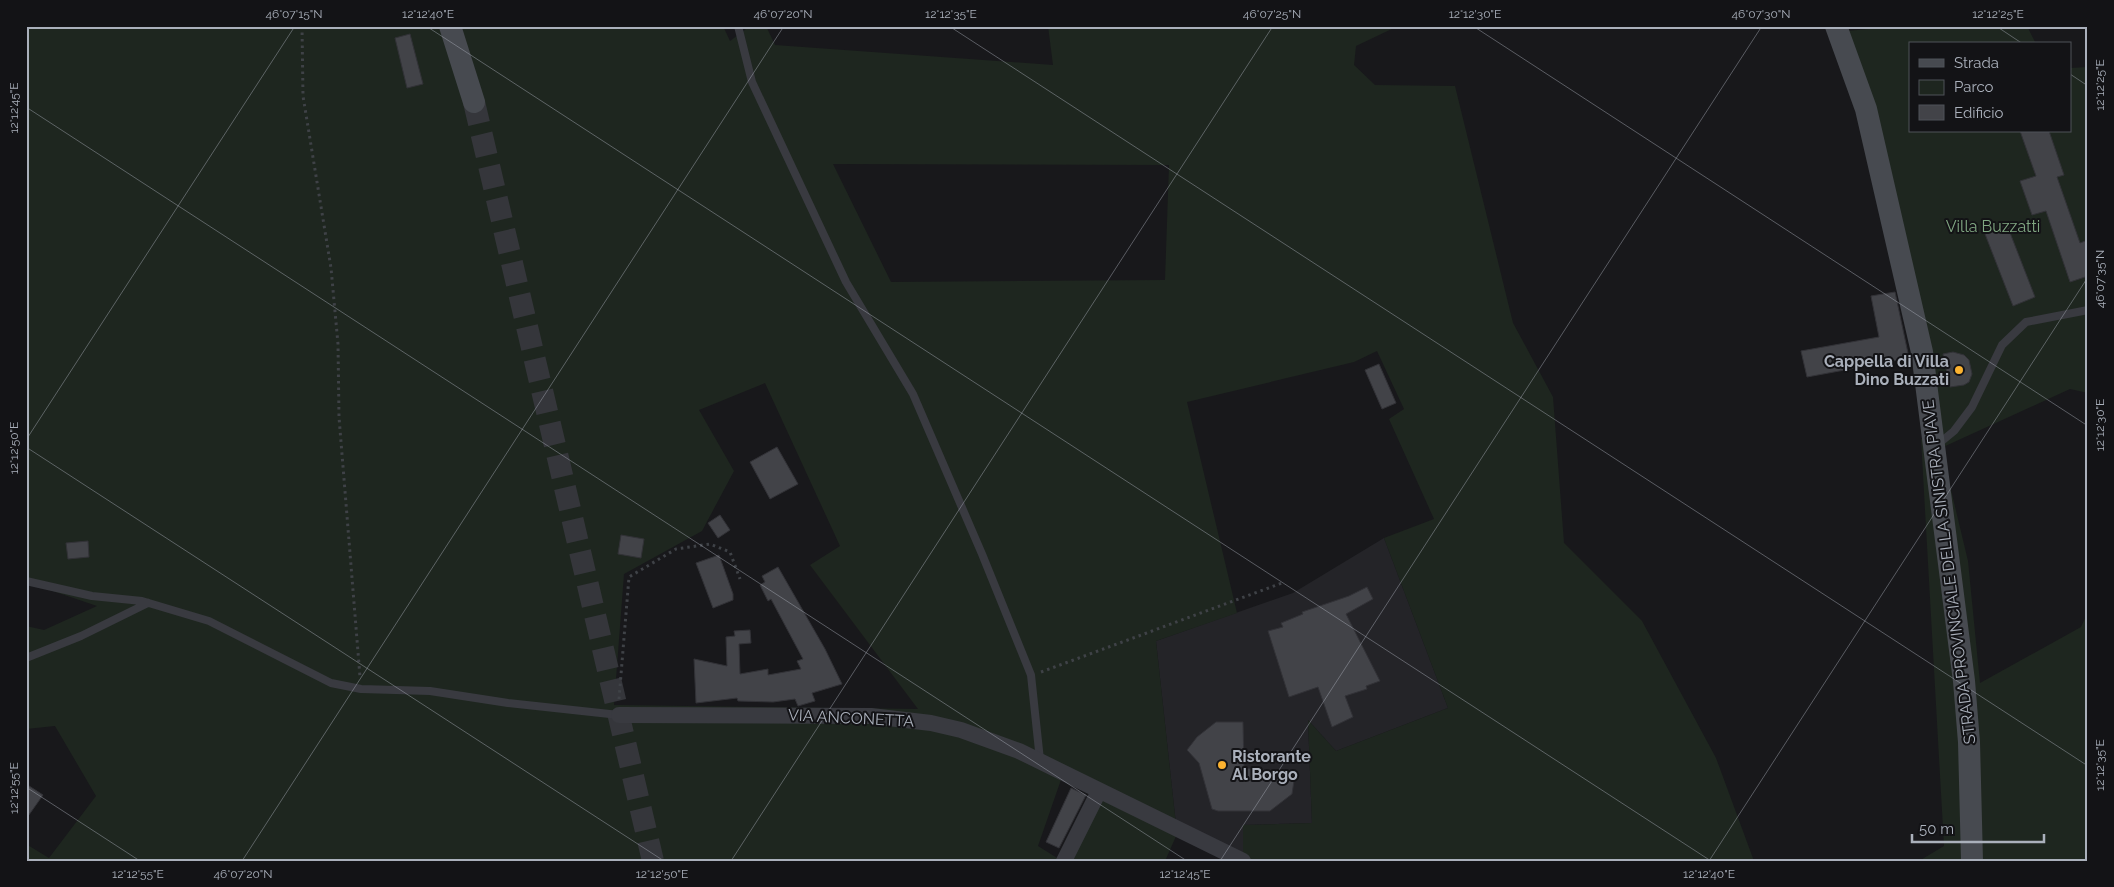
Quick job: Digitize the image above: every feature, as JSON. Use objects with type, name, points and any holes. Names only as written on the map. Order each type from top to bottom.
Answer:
[{"type":"street","points":[[450,26],[474,102]]},
{"type":"street","name":"STRADA PROVINCIALE DELLA SINISTRA PIAVE","points":[[1836,26],[1866,108],[1922,352],[1969,733],[1972,861]]},
{"type":"street","name":"VIA ANCONETTA","points":[[619,715],[750,714],[870,716],[903,719],[961,730],[1040,760],[1243,861]]},
{"type":"street","points":[[1064,861],[1099,791]]},
{"type":"lane","points":[[738,26],[752,82],[846,282],[913,394],[982,554],[1031,675],[1040,760]]},
{"type":"lane","points":[[1935,446],[1954,430],[1972,407],[2002,345],[2026,322],[2088,310]]},
{"type":"lane","points":[[26,581],[92,596],[148,603],[209,621],[331,683],[361,689],[430,691],[508,703],[619,715]]},
{"type":"lane","points":[[26,658],[81,636],[148,603]]},
{"type":"path","points":[[302,26],[303,96],[331,268],[338,344],[339,417],[361,689]]},
{"type":"path","points":[[619,715],[619,687],[629,577],[676,549],[710,544],[730,552],[740,579]]},
{"type":"path","points":[[1031,675],[1282,583]]},
{"type":"shaded area","points":[[1384,538],[1448,708],[1336,751],[1308,720],[1312,823],[1243,825],[1243,861],[1177,834],[1156,641],[1293,593]]},
{"type":"green space","points":[[26,26],[723,26],[730,41],[750,26],[766,26],[775,45],[1053,65],[1048,26],[1398,26],[1356,46],[1354,65],[1375,85],[1455,86],[1513,323],[1553,397],[1564,543],[1642,621],[1716,758],[1754,861],[1243,861],[1243,825],[1312,823],[1308,720],[1336,751],[1448,708],[1384,538],[1434,519],[1389,419],[1404,409],[1377,351],[1354,362],[1187,402],[1237,613],[1156,641],[1177,834],[1165,861],[1065,861],[1101,791],[1064,771],[1038,846],[1062,861],[26,861],[26,844],[49,858],[96,796],[55,726],[26,729],[26,626],[44,630],[97,606],[26,582]],"holes":[[[833,164],[1169,165],[1165,280],[891,282]],[[765,383],[840,546],[810,565],[918,709],[614,705],[624,574],[702,531],[734,471],[699,410]]]},
{"type":"green space","name":"Villa Buzzatti","points":[[1898,26],[2027,26],[2035,42],[1909,42],[1909,132],[2072,132],[2072,68],[2088,67],[2088,393],[2070,389],[1941,448],[1968,561],[1980,683],[2081,627],[2088,612],[2088,861],[1919,861],[1944,846],[1921,439],[1940,447],[1847,31]]},
{"type":"building","points":[[410,34],[423,84],[407,88],[395,38]]},
{"type":"building","points":[[2020,132],[2049,132],[2064,175],[2057,177],[2080,243],[2088,240],[2088,276],[2070,282],[2046,211],[2032,215],[2020,181],[2036,176]]},
{"type":"building","points":[[2007,225],[2035,297],[2013,306],[1985,234]]},
{"type":"building","points":[[1895,292],[1909,358],[1807,377],[1801,351],[1879,337],[1871,296]]},
{"type":"building","name":"Cappella di Villa Dino Buzzati","points":[[1953,352],[1964,355],[1969,360],[1972,374],[1969,382],[1964,385],[1950,387],[1943,354]]},
{"type":"building","points":[[1379,364],[1396,403],[1382,409],[1365,370]]},
{"type":"building","points":[[777,447],[798,484],[770,499],[750,462]]},
{"type":"building","points":[[720,515],[730,530],[718,538],[708,523]]},
{"type":"building","points":[[621,535],[644,539],[641,558],[618,554]]},
{"type":"building","points":[[88,541],[89,557],[68,559],[66,543]]},
{"type":"building","points":[[719,555],[733,594],[733,600],[713,608],[696,563]]},
{"type":"building","points":[[778,567],[825,649],[842,684],[812,693],[815,701],[798,706],[795,699],[773,702],[738,701],[737,698],[696,703],[694,659],[727,666],[726,637],[735,636],[734,631],[750,630],[751,643],[739,644],[740,674],[768,669],[768,675],[801,669],[797,661],[803,659],[771,599],[768,601],[760,585],[765,582],[762,576]]},
{"type":"building","points":[[1367,587],[1373,599],[1346,614],[1380,681],[1366,686],[1367,689],[1345,696],[1353,717],[1332,727],[1318,687],[1289,697],[1268,631],[1283,627],[1281,623],[1303,614],[1302,612],[1349,596]]},
{"type":"building","name":"Ristorante Al Borgo","points":[[1216,722],[1243,722],[1244,768],[1295,774],[1292,794],[1270,811],[1218,811],[1212,809],[1199,763],[1187,750],[1197,737]]},
{"type":"building","points":[[26,784],[43,795],[26,819]]},
{"type":"building","points":[[1071,788],[1086,795],[1059,848],[1046,842]]},
{"type":"tunnel","points":[[474,102],[653,861]]},
{"type":"place","name":"Cappella di Villa Dino Buzzati","points":[[1959,370]]},
{"type":"place","name":"Ristorante Al Borgo","points":[[1222,765]]}]
